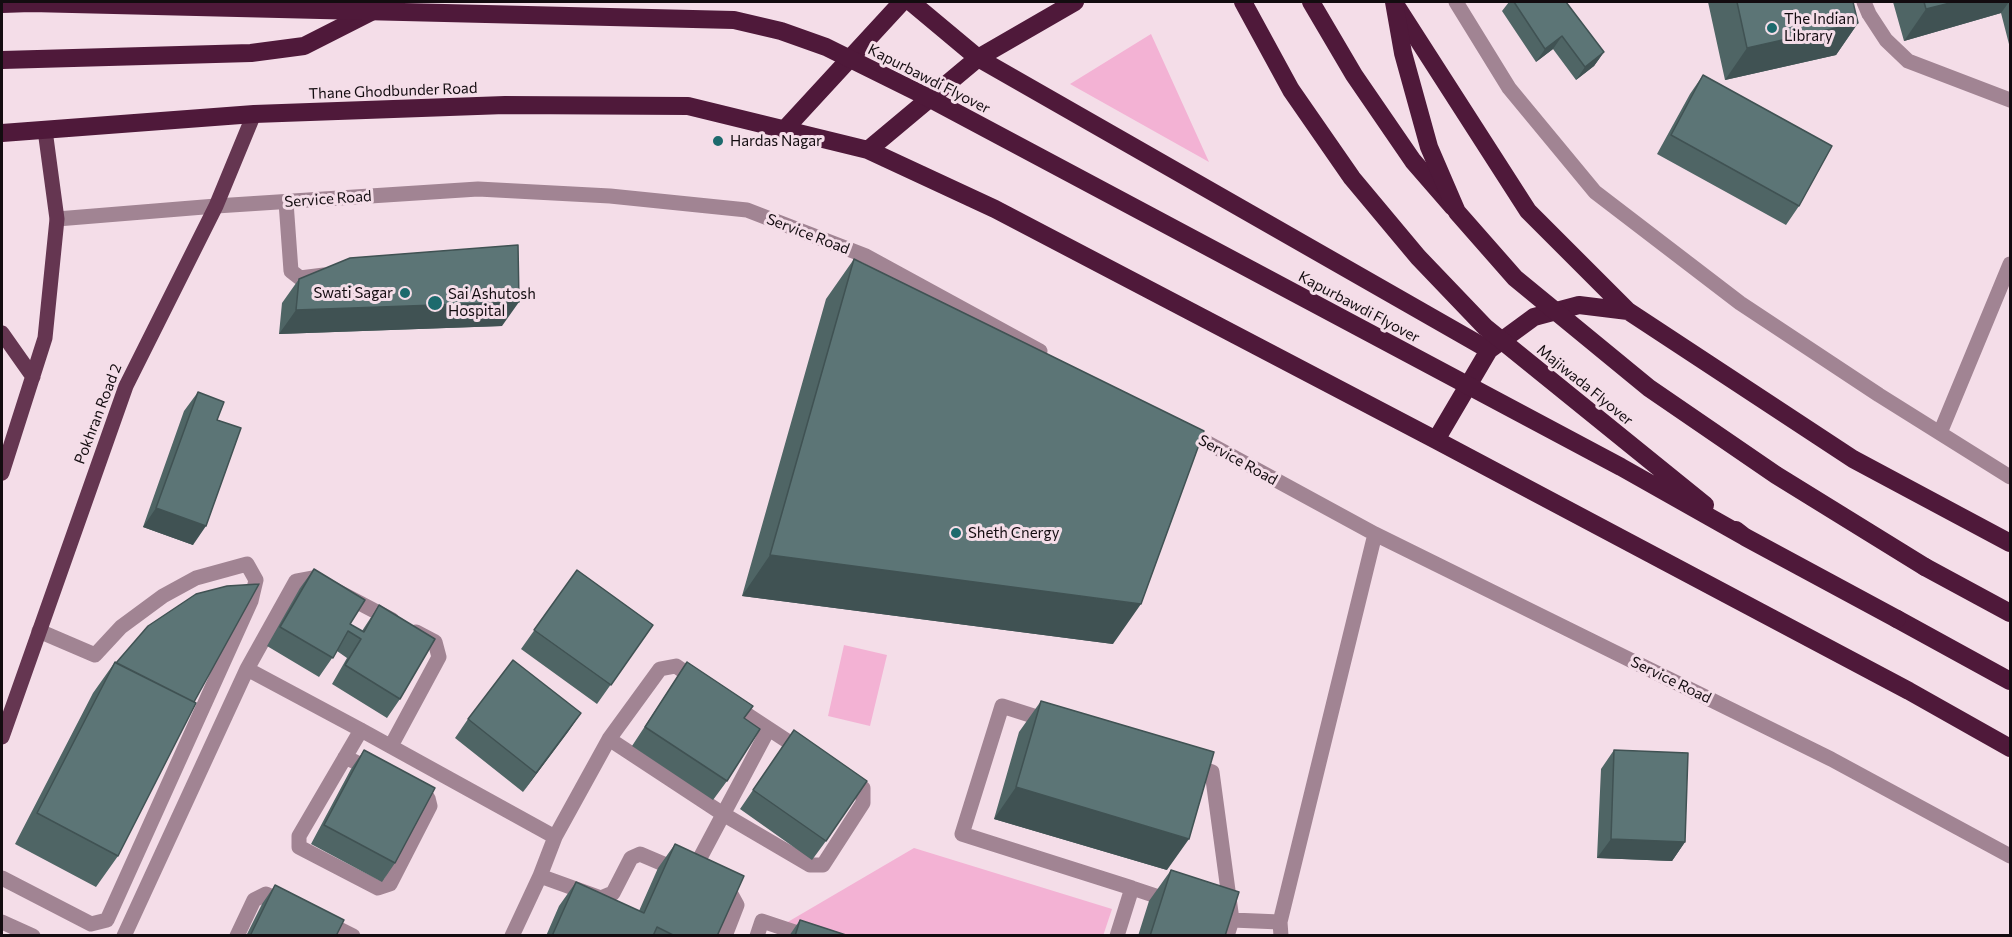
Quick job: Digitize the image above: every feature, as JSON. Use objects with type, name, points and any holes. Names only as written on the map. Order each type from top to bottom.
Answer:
[{"type":"highway","points":[[784,130],[902,2]]},
{"type":"highway","points":[[911,2],[978,58],[1489,350]]},
{"type":"highway","points":[[868,150],[978,58],[1075,2]]},
{"type":"highway","name":"Majiwada Flyover","points":[[1243,2],[1298,100],[1352,178],[1418,257],[1485,327],[1744,537],[2010,681]]},
{"type":"highway","points":[[1311,2],[1354,75],[1406,151],[1515,278],[1648,388],[1776,475],[1925,567],[2010,613]]},
{"type":"highway","points":[[1393,2],[1403,53],[1429,147],[1457,212]]},
{"type":"highway","points":[[1393,2],[1528,212],[1628,311],[1853,459],[2010,543]]},
{"type":"highway","name":"Kapurbawdi Flyover","points":[[2,4],[734,20],[781,31],[826,47],[925,96],[1590,450],[1744,537]]},
{"type":"highway","points":[[2,60],[251,52],[304,46],[373,11]]},
{"type":"highway","name":"Thane Ghodbunder Road","points":[[2,133],[254,114],[505,105],[688,106],[868,150],[995,209],[1909,691],[2010,748]]},
{"type":"highway","points":[[1436,440],[1489,350],[1534,317],[1580,305],[1628,311]]},
{"type":"main road","name":"Pokhran Road 2","points":[[2,737],[126,386],[216,206],[254,114]]},
{"type":"main road","points":[[2,472],[45,338],[57,219],[45,130]]},
{"type":"main road","points":[[2,333],[33,377]]},
{"type":"street","points":[[1456,2],[1509,88],[1595,192],[1740,303],[2010,477]]},
{"type":"street","points":[[1864,2],[1886,40],[1908,61],[2010,100]]},
{"type":"street","name":"Service Road","points":[[57,219],[478,189],[610,196],[747,210],[866,256],[1055,359]]},
{"type":"street","points":[[286,202],[291,271],[300,278],[334,274]]},
{"type":"street","points":[[1940,434],[2010,264]]},
{"type":"street","name":"Service Road","points":[[1170,422],[1375,534],[1831,759],[2010,856]]},
{"type":"street","points":[[1209,913],[1232,920],[1281,929],[1375,534]]},
{"type":"street","points":[[2,878],[91,924],[107,920],[251,601],[256,580],[247,564],[196,578],[163,596],[121,627],[100,658],[39,632]]},
{"type":"street","points":[[124,936],[247,669],[296,581],[312,578],[435,642],[439,657],[391,746]]},
{"type":"street","points":[[512,936],[555,837],[609,739],[660,669],[676,666],[768,730],[816,759]]},
{"type":"street","points":[[247,669],[555,837]]},
{"type":"street","points":[[1069,727],[1002,706],[962,834],[1187,906]]},
{"type":"street","points":[[345,757],[428,798],[430,806],[390,884],[378,888],[299,847],[298,836],[361,730]]},
{"type":"street","points":[[690,876],[768,730]]},
{"type":"street","points":[[609,739],[723,814],[810,865],[823,865],[863,803],[863,788],[835,771]]},
{"type":"street","points":[[1179,762],[1212,772],[1232,920],[1227,936]]},
{"type":"street","points":[[540,876],[601,898],[613,893],[631,858],[640,854],[731,894],[737,905],[725,936]]},
{"type":"street","points":[[1117,936],[1132,888]]},
{"type":"street","points":[[237,936],[254,900],[266,894],[350,935]]},
{"type":"street","points":[[757,936],[762,921],[807,936]]},
{"type":"street","points":[[2,922],[33,936]]},
{"type":"shaded area","points":[[1151,34],[1209,162],[1070,84]]},
{"type":"shaded area","points":[[844,645],[887,655],[870,726],[828,716]]},
{"type":"shaded area","points":[[914,848],[1112,909],[1103,936],[828,936],[786,923]]},
{"type":"building","points":[[1514,2],[1566,2],[1604,52],[1585,67],[1562,36],[1545,49]]},
{"type":"building","points":[[1737,2],[1853,2],[1858,23],[1747,48]]},
{"type":"building","points":[[1924,2],[1954,2],[1926,9]]},
{"type":"building","points":[[1703,75],[1832,146],[1799,206],[1671,135]]},
{"type":"building","points":[[518,245],[519,302],[296,310],[299,279],[350,258]]},
{"type":"building","name":"Sheth Cnergy","points":[[854,259],[1204,431],[1141,604],[770,555]]},
{"type":"building","points":[[198,392],[224,402],[217,420],[241,428],[206,526],[156,508]]},
{"type":"building","points":[[314,569],[365,600],[350,624],[364,632],[379,605],[435,639],[400,699],[345,665],[361,639],[348,631],[333,658],[280,627]]},
{"type":"building","points":[[577,570],[653,625],[611,685],[534,630]]},
{"type":"building","points":[[259,584],[194,702],[116,663],[148,626],[196,594],[227,586]]},
{"type":"building","points":[[513,660],[581,713],[536,773],[468,719]]},
{"type":"building","points":[[115,662],[196,703],[118,856],[37,813]]},
{"type":"building","points":[[687,662],[753,706],[744,718],[760,729],[727,781],[645,727]]},
{"type":"building","points":[[1041,701],[1214,752],[1189,839],[1016,787]]},
{"type":"building","points":[[794,730],[867,781],[826,841],[753,790]]},
{"type":"building","points":[[364,750],[435,788],[395,863],[324,825]]},
{"type":"building","points":[[1614,750],[1688,753],[1685,842],[1611,839]]},
{"type":"building","points":[[675,844],[744,876],[717,936],[675,936],[657,927],[653,936],[552,936],[576,882],[644,913]]},
{"type":"building","points":[[1171,870],[1239,892],[1225,936],[1150,936]]},
{"type":"building","points":[[275,885],[344,920],[336,936],[250,936]]},
{"type":"building","points":[[800,920],[849,936],[795,936]]},
{"type":"place","name":"The Indian Library","points":[[1772,28]]},
{"type":"place","name":"Hardas Nagar","points":[[718,141]]},
{"type":"place","name":"Swati Sagar","points":[[405,293]]},
{"type":"place","name":"Sai Ashutosh Hospital","points":[[435,303]]},
{"type":"place","name":"Sheth Cnergy","points":[[956,533]]}]
